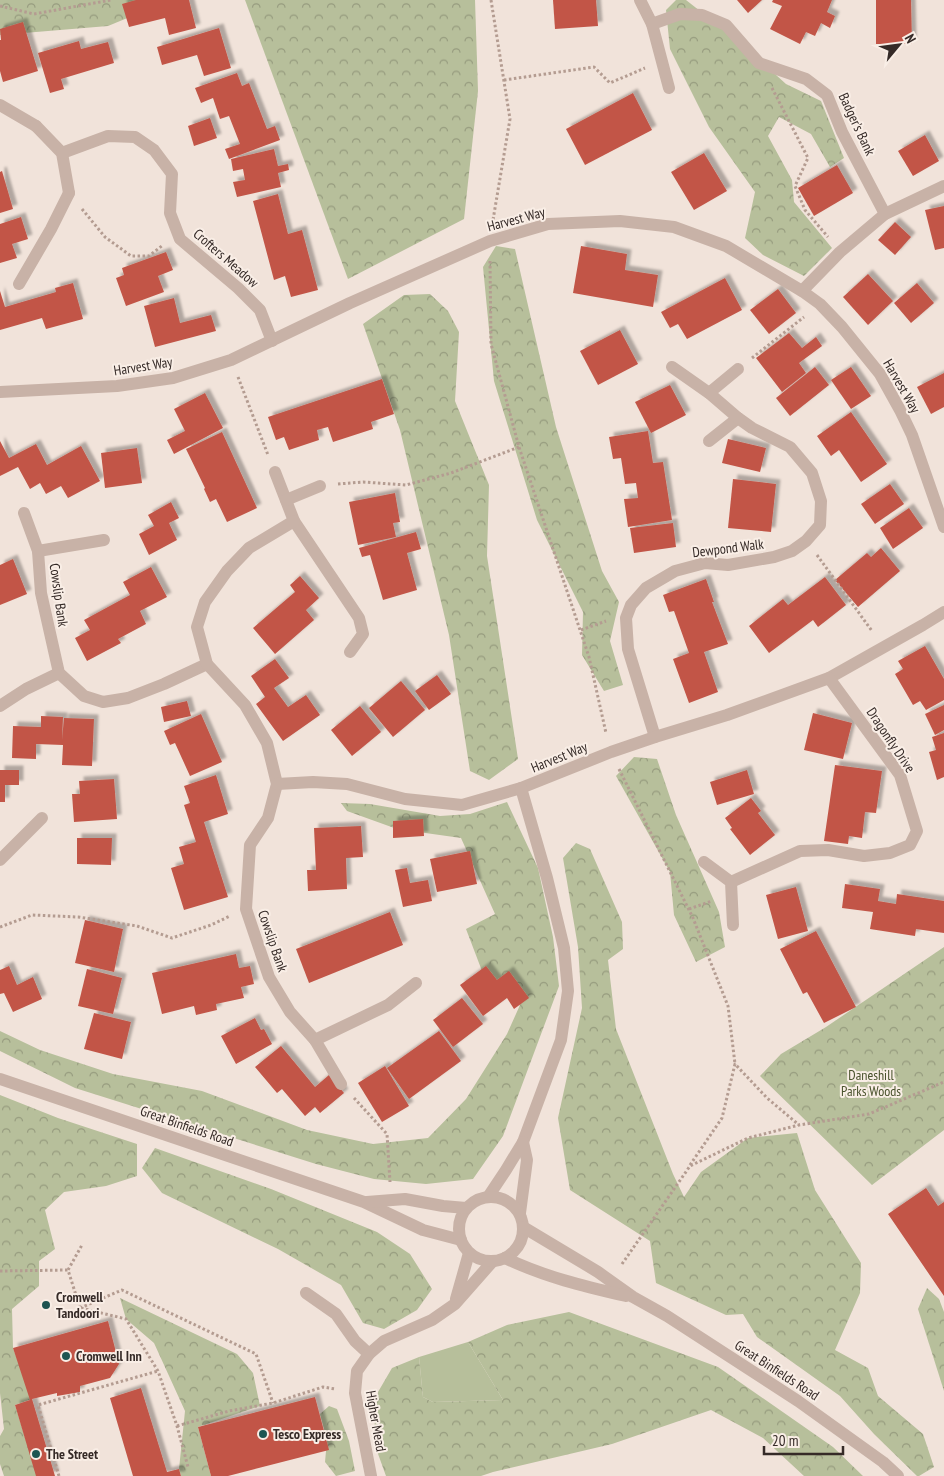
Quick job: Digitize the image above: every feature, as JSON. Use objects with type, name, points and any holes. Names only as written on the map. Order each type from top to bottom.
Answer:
[{"type":"street","points":[[640,0],[652,24],[669,88]]},
{"type":"street","points":[[652,24],[680,14],[702,15],[726,25],[759,63]]},
{"type":"street","name":"Badger's Bank","points":[[759,63],[806,79],[827,95],[842,132],[885,214]]},
{"type":"street","points":[[0,105],[36,126],[62,153],[68,193],[51,228],[19,284]]},
{"type":"street","name":"Crofters Meadow","points":[[62,153],[108,136],[135,137],[154,150],[172,174],[170,213],[180,239],[238,288],[260,310],[272,341]]},
{"type":"street","points":[[802,292],[840,252],[885,214],[944,186]]},
{"type":"street","name":"Harvest Way","points":[[0,392],[117,386],[173,378],[231,360],[350,303],[490,240],[548,224],[620,221],[674,228],[726,246],[820,304],[842,327],[880,374],[912,435],[944,527]]},
{"type":"street","name":"Dewpond Walk","points":[[626,618],[631,604],[646,588],[675,571],[704,563],[728,565],[774,557],[792,550],[806,541],[820,525],[821,501],[812,473],[790,447],[752,428],[709,393],[672,367]]},
{"type":"street","points":[[709,393],[738,369]]},
{"type":"street","points":[[709,441],[738,418]]},
{"type":"street","points":[[275,472],[294,521],[359,618],[363,634],[350,652]]},
{"type":"street","points":[[286,500],[320,486]]},
{"type":"street","name":"Cowslip Bank","points":[[24,513],[38,551],[41,593],[59,673]]},
{"type":"street","name":"Cowslip Bank","points":[[294,521],[249,548],[227,571],[205,602],[197,627],[207,664],[245,705],[267,743],[277,784],[268,818],[250,846],[246,909],[269,978],[290,1012],[316,1040],[341,1084]]},
{"type":"street","name":"Cowslip Bank","points":[[38,551],[104,540]]},
{"type":"street","name":"Harvest Way","points":[[488,1197],[523,1142],[561,1040],[568,991],[564,948],[547,878],[521,788],[611,752],[726,715],[829,678],[923,626],[944,612]]},
{"type":"street","points":[[626,618],[628,648],[655,737]]},
{"type":"street","points":[[0,706],[26,689],[59,673],[84,696],[103,702],[128,698],[207,664]]},
{"type":"street","name":"Dragonfly Drive","points":[[730,882],[800,851],[828,850],[864,856],[890,853],[910,845],[917,831],[900,775],[829,678]]},
{"type":"street","points":[[277,784],[314,782],[347,784],[405,799],[462,805],[521,788]]},
{"type":"street","points":[[0,860],[42,818]]},
{"type":"street","points":[[704,862],[730,882],[734,925]]},
{"type":"street","points":[[316,1040],[388,1005],[416,983]]},
{"type":"street","name":"Great Binfields Road","points":[[0,1079],[364,1202],[423,1230],[461,1240]]},
{"type":"street","name":"Harvest Way","points":[[520,1213],[526,1160],[523,1142]]},
{"type":"street","points":[[488,1197],[503,1199],[513,1205],[520,1213],[523,1223],[523,1235],[519,1246],[505,1258],[492,1262],[481,1260],[469,1253],[464,1247],[458,1229],[466,1208],[477,1200],[488,1197]]},
{"type":"street","name":"Great Binfields Road","points":[[364,1202],[405,1199],[442,1206],[466,1208]]},
{"type":"street","name":"Great Binfields Road","points":[[523,1228],[598,1272],[633,1297],[667,1316],[798,1400],[883,1462],[898,1476]]},
{"type":"street","points":[[455,1304],[469,1253]]},
{"type":"street","name":"Great Binfields Road","points":[[505,1258],[530,1270],[576,1284],[633,1297]]},
{"type":"street","name":"Higher Mead","points":[[371,1476],[354,1393],[357,1371],[369,1354],[384,1341],[432,1320],[455,1304],[492,1262]]},
{"type":"street","points":[[306,1293],[336,1314],[356,1341],[369,1354]]},
{"type":"path","points":[[0,6],[34,14],[112,0]]},
{"type":"path","points":[[491,0],[510,119],[490,240],[491,344],[518,447],[589,657],[611,752],[693,918],[728,1006],[735,1064],[722,1118],[617,1271]]},
{"type":"path","points":[[504,80],[594,67],[610,83],[662,61]]},
{"type":"path","points":[[759,63],[808,158],[795,186],[805,210],[840,252]]},
{"type":"path","points":[[68,193],[105,237],[131,256],[149,256],[161,246],[180,239]]},
{"type":"path","points":[[738,369],[820,304]]},
{"type":"path","points":[[231,360],[275,472]]},
{"type":"path","points":[[320,486],[363,482],[406,485],[451,473],[518,447]]},
{"type":"path","points":[[806,541],[884,647]]},
{"type":"path","points":[[581,630],[613,618],[626,618]]},
{"type":"path","points":[[0,927],[32,915],[78,917],[137,926],[172,938],[211,925],[246,909]]},
{"type":"path","points":[[735,1064],[768,1098],[799,1125]]},
{"type":"path","points":[[690,1166],[748,1138],[799,1125],[870,1114],[944,1082]]},
{"type":"path","points":[[341,1084],[387,1134],[390,1187]]},
{"type":"path","points":[[80,1308],[68,1270],[82,1245]]},
{"type":"path","points":[[0,1271],[68,1270]]},
{"type":"path","points":[[80,1308],[122,1290],[256,1354],[273,1403]]},
{"type":"path","points":[[80,1308],[126,1319],[158,1371],[188,1467]]},
{"type":"path","points":[[59,1476],[38,1405],[158,1371]]},
{"type":"path","points":[[176,1426],[229,1411],[273,1403],[323,1387],[354,1393]]},
{"type":"green space","points":[[0,0],[171,0],[108,26],[0,35]]},
{"type":"green space","points":[[245,0],[475,0],[478,91],[464,219],[348,279]]},
{"type":"green space","points":[[676,0],[686,0],[742,44],[786,84],[821,101],[844,158],[830,167],[811,134],[779,117],[768,136],[792,180],[794,202],[832,248],[804,276],[763,255],[745,238],[755,192],[709,127],[670,49],[666,10]]},
{"type":"green space","points":[[496,246],[515,249],[556,427],[602,571],[619,602],[610,641],[623,685],[604,691],[582,655],[583,612],[537,520],[494,381],[483,267]]},
{"type":"green space","points":[[430,294],[448,311],[459,332],[455,401],[489,485],[487,556],[518,759],[489,780],[470,771],[449,635],[400,430],[363,324],[404,295]]},
{"type":"green space","points":[[634,757],[657,759],[676,815],[719,912],[725,947],[696,962],[674,915],[670,872],[616,776]]},
{"type":"green space","points":[[507,802],[538,868],[553,937],[559,986],[503,1136],[473,1179],[426,1184],[374,1179],[316,1164],[75,1088],[0,1051],[0,1031],[40,1050],[113,1074],[202,1091],[307,1130],[373,1144],[428,1138],[466,1099],[507,1034],[520,1005],[509,987],[482,971],[466,929],[495,914],[461,838],[397,829],[347,811],[341,803],[370,804],[440,816],[470,814]]},
{"type":"green space","points":[[576,843],[590,849],[622,922],[623,949],[608,960],[616,1029],[673,1174],[684,1197],[701,1172],[748,1138],[797,1133],[815,1190],[861,1263],[860,1293],[835,1350],[868,1368],[878,1396],[923,1434],[934,1467],[919,1476],[874,1434],[840,1396],[757,1337],[743,1314],[726,1315],[656,1283],[650,1241],[570,1190],[558,1118],[582,1008],[578,947],[563,858]]},
{"type":"green space","name":"Daneshill Parks Woods","points":[[944,947],[944,1130],[872,1185],[760,1076],[781,1054],[826,1027]]},
{"type":"green space","points":[[0,1095],[58,1118],[137,1144],[137,1176],[106,1186],[64,1192],[45,1210],[55,1249],[39,1261],[39,1286],[12,1309],[13,1348],[32,1399],[15,1405],[37,1476],[4,1476],[0,1464],[0,1436],[4,1429],[0,1393]]},
{"type":"green space","points":[[155,1148],[271,1189],[377,1232],[410,1254],[432,1289],[417,1310],[384,1329],[363,1323],[341,1285],[278,1249],[162,1193],[142,1168]]},
{"type":"green space","points":[[927,1288],[939,1299],[944,1312],[944,1391],[918,1309]]},
{"type":"green space","points":[[120,1298],[237,1354],[253,1373],[260,1406],[198,1427],[211,1476],[181,1476],[179,1469],[185,1411],[154,1343],[126,1319]]},
{"type":"green space","points":[[569,1312],[718,1367],[833,1447],[863,1476],[804,1476],[763,1438],[711,1410],[612,1444],[481,1476],[386,1476],[373,1440],[378,1392],[392,1368],[419,1357],[423,1397],[433,1402],[503,1400],[468,1342],[507,1325]]},
{"type":"green space","points":[[468,1342],[503,1400],[433,1402],[423,1397],[419,1357]]},
{"type":"green space","points":[[329,1406],[337,1409],[349,1441],[355,1471],[336,1476],[325,1462],[327,1440],[320,1414]]},
{"type":"building","points":[[136,0],[189,0],[196,28],[169,35],[165,18],[129,27],[122,4]]},
{"type":"building","points":[[553,0],[596,0],[598,26],[555,29]]},
{"type":"building","points":[[737,0],[762,0],[748,13]]},
{"type":"building","points":[[773,0],[832,0],[827,12],[835,16],[830,28],[821,23],[815,36],[806,32],[800,44],[770,29],[782,6],[772,2]]},
{"type":"building","points":[[876,0],[911,0],[912,44],[876,44]]},
{"type":"building","points":[[23,22],[38,71],[3,82],[0,71],[0,29]]},
{"type":"building","points":[[219,28],[231,68],[204,76],[197,55],[162,65],[157,47]]},
{"type":"building","points":[[79,41],[81,49],[108,42],[114,63],[61,79],[64,89],[50,93],[38,53]]},
{"type":"building","points":[[237,73],[242,86],[249,83],[267,129],[275,126],[280,140],[229,159],[225,149],[240,144],[229,116],[220,119],[213,98],[201,103],[195,88]]},
{"type":"building","points":[[633,93],[652,130],[585,165],[566,129]]},
{"type":"building","points":[[210,118],[217,138],[194,146],[188,126]]},
{"type":"building","points":[[925,135],[939,161],[913,176],[898,151]]},
{"type":"building","points":[[274,149],[278,166],[288,164],[289,170],[278,173],[281,187],[237,197],[233,182],[245,180],[243,169],[233,171],[231,159]]},
{"type":"building","points":[[704,153],[727,191],[694,210],[671,172]]},
{"type":"building","points":[[837,165],[853,193],[814,216],[798,188]]},
{"type":"building","points":[[2,171],[13,209],[0,213],[0,172]]},
{"type":"building","points":[[278,194],[288,234],[302,230],[318,290],[291,297],[285,276],[274,280],[253,201]]},
{"type":"building","points":[[944,206],[944,248],[935,250],[925,210]]},
{"type":"building","points":[[21,217],[28,239],[12,244],[17,258],[0,263],[0,224]]},
{"type":"building","points":[[895,222],[911,237],[895,255],[878,240]]},
{"type":"building","points":[[581,246],[627,254],[625,270],[658,275],[653,307],[573,293]]},
{"type":"building","points":[[166,252],[173,270],[158,276],[164,292],[126,306],[116,278],[124,275],[122,268]]},
{"type":"building","points":[[868,274],[893,301],[868,325],[843,297]]},
{"type":"building","points":[[725,278],[742,310],[687,339],[678,324],[670,328],[661,312]]},
{"type":"building","points":[[73,283],[83,319],[46,329],[42,318],[0,330],[0,291],[5,307],[56,292],[55,288]]},
{"type":"building","points":[[917,283],[934,303],[911,323],[894,303]]},
{"type":"building","points":[[778,289],[796,313],[769,334],[750,310]]},
{"type":"building","points":[[174,298],[180,323],[211,315],[216,331],[155,347],[144,306]]},
{"type":"building","points":[[620,330],[638,364],[598,385],[580,351]]},
{"type":"building","points":[[789,333],[802,348],[816,337],[822,346],[799,363],[806,373],[782,392],[756,358]]},
{"type":"building","points":[[815,367],[829,385],[790,416],[776,398]]},
{"type":"building","points":[[851,367],[871,396],[851,409],[831,380]]},
{"type":"building","points":[[944,373],[944,407],[931,414],[917,387]]},
{"type":"building","points":[[382,379],[394,414],[371,422],[373,429],[333,442],[328,427],[317,430],[319,440],[289,450],[284,437],[276,440],[268,417]]},
{"type":"building","points":[[670,385],[686,415],[651,433],[635,402]]},
{"type":"building","points":[[205,393],[223,428],[174,454],[167,440],[185,431],[174,409]]},
{"type":"building","points":[[851,412],[887,464],[861,482],[839,450],[831,456],[817,436]]},
{"type":"building","points":[[648,431],[653,463],[663,462],[672,520],[628,527],[624,499],[638,498],[636,483],[625,484],[621,458],[613,459],[609,437]]},
{"type":"building","points":[[222,432],[257,508],[227,522],[216,499],[210,502],[186,449]]},
{"type":"building","points":[[728,439],[766,448],[760,472],[722,463]]},
{"type":"building","points":[[0,441],[9,458],[36,444],[47,465],[81,446],[100,481],[68,498],[61,486],[46,494],[40,483],[30,489],[18,467],[0,476]]},
{"type":"building","points":[[137,448],[142,483],[105,488],[101,453]]},
{"type":"building","points":[[733,479],[776,484],[771,532],[728,528]]},
{"type":"building","points":[[890,484],[904,504],[875,524],[861,504]]},
{"type":"building","points":[[395,493],[400,522],[393,523],[396,537],[358,545],[349,502]]},
{"type":"building","points":[[171,502],[179,518],[169,523],[177,540],[149,555],[139,534],[154,526],[148,515]]},
{"type":"building","points":[[909,508],[923,528],[893,549],[880,528]]},
{"type":"building","points":[[673,523],[676,547],[634,553],[630,528]]},
{"type":"building","points":[[416,532],[421,549],[407,553],[417,590],[383,600],[370,555],[362,557],[359,548]]},
{"type":"building","points":[[881,548],[900,571],[858,607],[835,580],[867,553],[871,557]]},
{"type":"building","points":[[13,559],[27,594],[0,605],[0,565]]},
{"type":"building","points":[[151,567],[167,597],[140,611],[146,624],[118,639],[121,643],[87,661],[75,638],[90,630],[84,620],[130,595],[123,582]]},
{"type":"building","points":[[300,576],[319,598],[306,610],[314,620],[275,654],[253,628],[295,592],[290,585]]},
{"type":"building","points":[[825,577],[846,605],[818,627],[813,620],[769,653],[749,626],[783,599],[788,605]]},
{"type":"building","points":[[706,579],[714,602],[712,602],[728,644],[704,652],[718,692],[689,703],[673,659],[689,653],[674,611],[669,612],[663,595]]},
{"type":"building","points":[[925,646],[944,679],[944,700],[926,710],[920,701],[913,705],[895,674],[903,669],[898,661]]},
{"type":"building","points":[[275,659],[289,678],[274,688],[288,707],[306,695],[320,715],[283,741],[256,704],[265,697],[251,676]]},
{"type":"building","points":[[437,675],[451,694],[429,710],[415,691]]},
{"type":"building","points":[[401,681],[425,710],[393,737],[369,708]]},
{"type":"building","points":[[187,701],[191,716],[164,722],[161,707]]},
{"type":"building","points":[[944,705],[944,730],[935,735],[925,714]]},
{"type":"building","points":[[360,706],[381,732],[352,756],[331,730]]},
{"type":"building","points":[[813,713],[852,723],[843,759],[804,750]]},
{"type":"building","points":[[201,714],[222,762],[190,776],[175,743],[170,745],[164,731]]},
{"type":"building","points":[[41,716],[63,717],[62,740],[64,718],[94,719],[92,766],[62,765],[63,745],[36,744],[36,759],[12,758],[13,726],[41,727]]},
{"type":"building","points":[[944,733],[944,777],[937,780],[929,752],[936,750],[932,737]]},
{"type":"building","points":[[835,765],[882,771],[876,813],[865,812],[862,838],[849,836],[848,844],[824,841]]},
{"type":"building","points":[[0,770],[19,770],[19,785],[5,785],[5,802],[0,802]]},
{"type":"building","points":[[747,770],[754,794],[717,805],[710,782]]},
{"type":"building","points":[[216,775],[228,814],[204,822],[228,897],[184,910],[171,868],[184,864],[179,847],[196,842],[184,805],[190,803],[184,786]]},
{"type":"building","points":[[114,779],[117,819],[74,822],[72,794],[80,794],[79,781]]},
{"type":"building","points":[[751,798],[761,811],[758,813],[775,835],[750,855],[730,829],[732,828],[725,818]]},
{"type":"building","points":[[423,819],[424,836],[393,838],[393,821]]},
{"type":"building","points":[[361,826],[363,857],[346,858],[347,889],[308,891],[307,870],[316,870],[314,828]]},
{"type":"building","points":[[77,838],[112,838],[111,865],[77,864]]},
{"type":"building","points":[[470,851],[477,884],[437,892],[430,859]]},
{"type":"building","points":[[407,868],[410,883],[428,880],[432,901],[403,907],[395,870]]},
{"type":"building","points":[[845,884],[880,889],[878,901],[896,904],[897,894],[944,901],[944,933],[916,929],[915,936],[870,929],[873,912],[842,908]]},
{"type":"building","points":[[796,887],[808,931],[778,939],[766,895]]},
{"type":"building","points":[[390,912],[403,945],[309,983],[296,949]]},
{"type":"building","points":[[85,920],[123,929],[114,972],[75,963]]},
{"type":"building","points":[[816,931],[856,1007],[824,1023],[807,992],[803,994],[780,949]]},
{"type":"building","points":[[236,954],[239,968],[250,966],[254,984],[241,987],[244,998],[216,1004],[217,1010],[196,1015],[194,1006],[162,1014],[152,973]]},
{"type":"building","points":[[9,966],[17,985],[33,977],[42,999],[13,1012],[4,993],[0,994],[0,970]]},
{"type":"building","points":[[486,966],[497,980],[509,971],[529,998],[514,1009],[507,998],[483,1016],[460,985]]},
{"type":"building","points":[[87,969],[122,978],[113,1014],[78,1006]]},
{"type":"building","points":[[462,998],[483,1024],[453,1047],[433,1020]]},
{"type":"building","points":[[94,1013],[131,1022],[122,1059],[84,1049]]},
{"type":"building","points":[[255,1018],[261,1030],[264,1029],[272,1044],[236,1064],[221,1036]]},
{"type":"building","points":[[439,1031],[461,1061],[409,1099],[387,1068]]},
{"type":"building","points":[[281,1046],[315,1087],[329,1075],[344,1093],[320,1113],[315,1107],[305,1116],[282,1089],[277,1093],[255,1067]]},
{"type":"building","points":[[385,1066],[409,1106],[382,1122],[358,1083]]},
{"type":"building","points":[[926,1188],[938,1206],[944,1202],[944,1296],[888,1214]]},
{"type":"building","name":"Cromwell Inn","points":[[108,1321],[119,1364],[110,1378],[80,1386],[80,1392],[57,1396],[57,1393],[32,1399],[55,1476],[36,1476],[15,1405],[30,1400],[13,1348]]},
{"type":"building","points":[[141,1388],[167,1472],[179,1469],[181,1476],[133,1476],[110,1398]]},
{"type":"building","name":"Tesco Express","points":[[315,1397],[329,1450],[228,1476],[211,1476],[198,1427]]},
{"type":"place","name":"Cromwell Tandoori","points":[[46,1305]]},
{"type":"place","name":"Cromwell Inn","points":[[66,1356]]},
{"type":"place","name":"Tesco Express","points":[[263,1434]]},
{"type":"place","name":"The Street","points":[[36,1454]]}]
